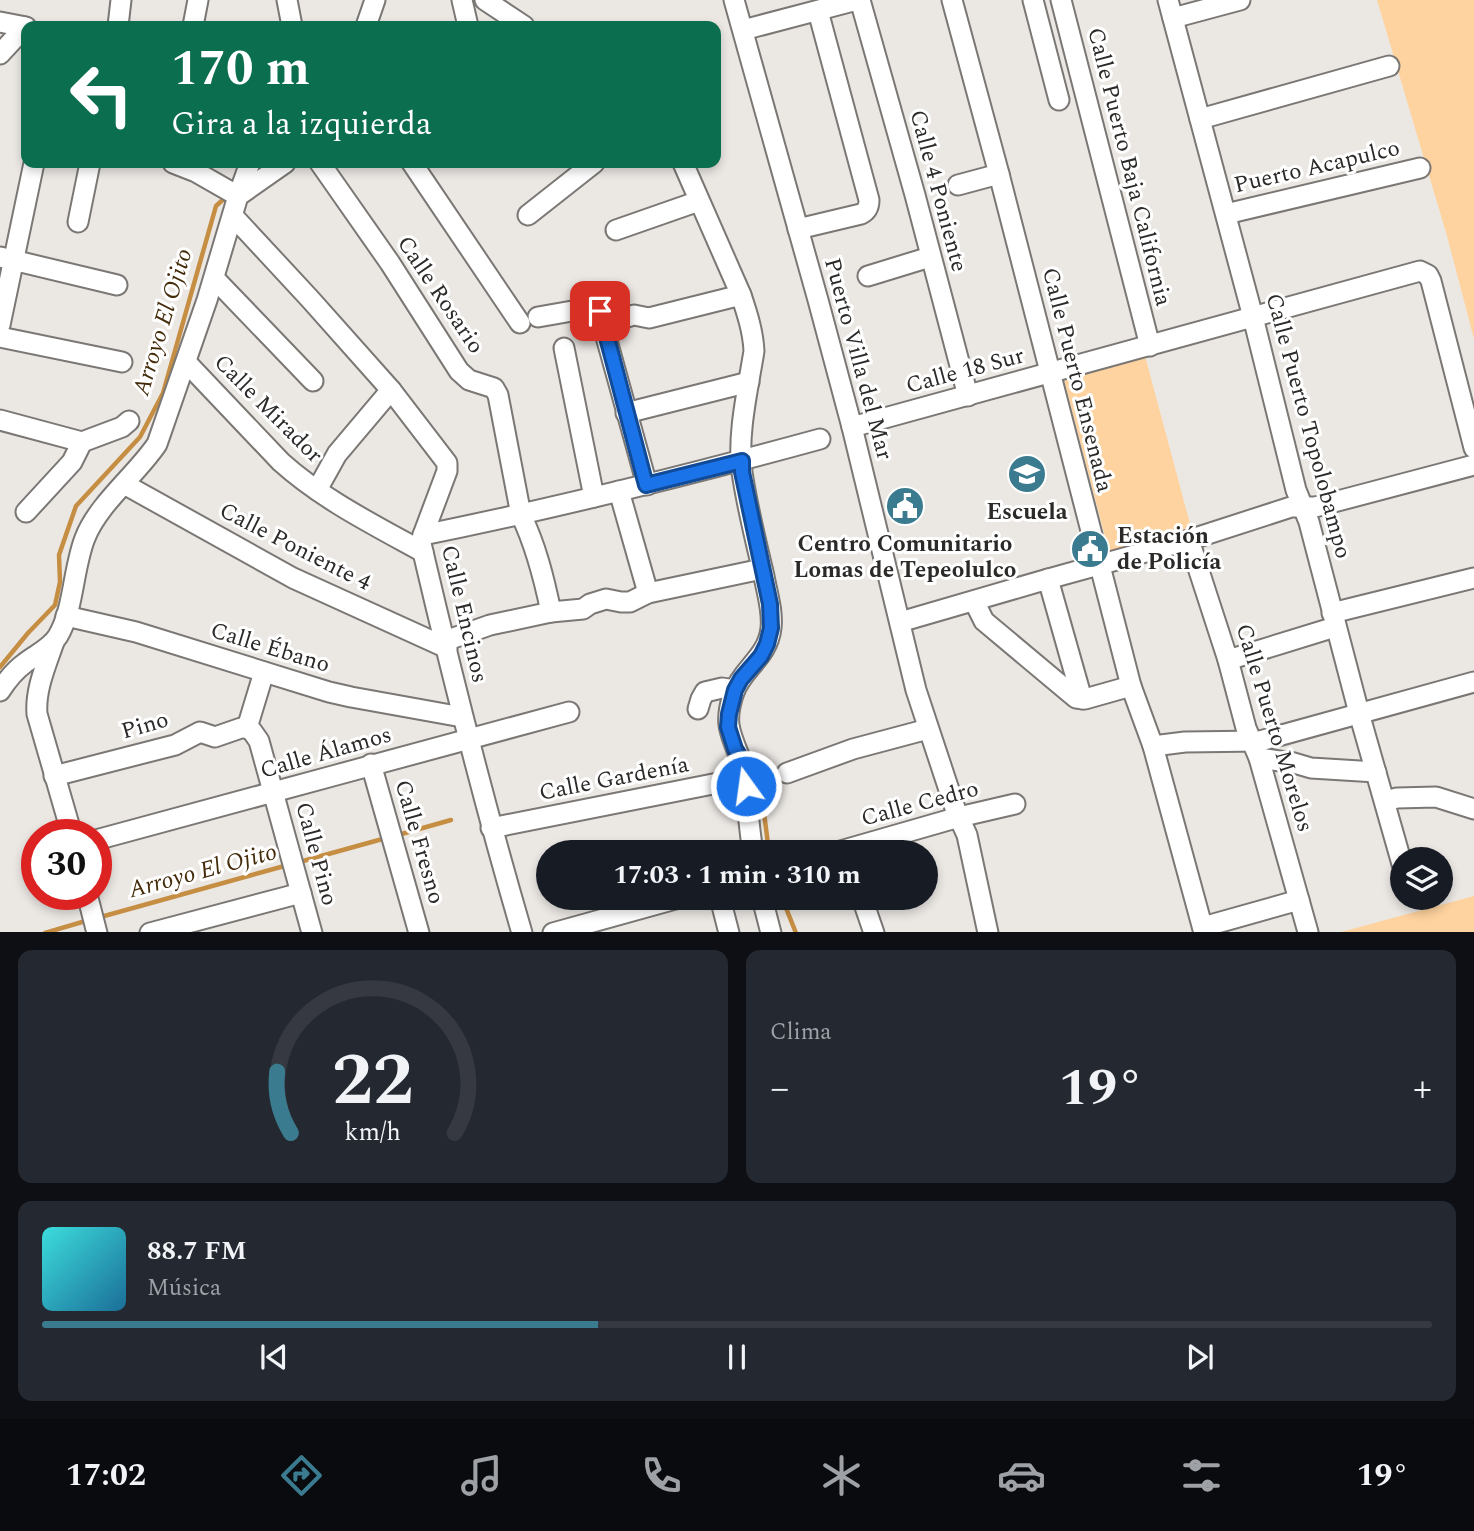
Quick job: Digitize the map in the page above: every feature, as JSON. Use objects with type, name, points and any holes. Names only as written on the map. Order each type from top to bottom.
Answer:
[{"type":"street","points":[[119,21],[121,0]]},
{"type":"street","points":[[194,21],[198,0]]},
{"type":"street","points":[[287,0],[291,21]]},
{"type":"street","points":[[368,21],[375,0]]},
{"type":"street","points":[[462,0],[467,21]]},
{"type":"street","points":[[485,0],[516,21]]},
{"type":"street","name":"Puerto Villa del Mar","points":[[734,0],[852,428],[906,656],[928,729],[967,835],[988,932]]},
{"type":"street","points":[[743,30],[858,0]]},
{"type":"street","name":"Calle 4 Poniente","points":[[858,0],[915,195],[968,396]]},
{"type":"street","name":"Calle Puerto Ensenada","points":[[952,0],[1131,686],[1153,746],[1203,930]]},
{"type":"street","points":[[1034,0],[1059,100]]},
{"type":"street","name":"Calle Puerto Baja California","points":[[1060,0],[1150,346]]},
{"type":"street","points":[[1171,9],[1240,0]]},
{"type":"street","name":"Calle Puerto Topolobampo","points":[[1171,9],[1296,490],[1308,522],[1397,847]]},
{"type":"street","points":[[798,229],[861,214],[869,205],[818,10]]},
{"type":"street","points":[[0,22],[21,26]]},
{"type":"street","points":[[0,54],[21,31]]},
{"type":"street","points":[[1200,119],[1389,66]]},
{"type":"street","points":[[0,325],[7,258],[33,168]]},
{"type":"street","points":[[78,222],[89,168]]},
{"type":"street","points":[[186,168],[239,196]]},
{"type":"street","points":[[67,819],[37,714],[36,705],[41,683],[54,642],[64,624],[86,535],[97,516],[157,444],[248,168]]},
{"type":"street","points":[[239,196],[278,168]]},
{"type":"street","name":"Calle Rosario","points":[[324,168],[390,263],[459,371],[469,380],[494,388],[498,395],[521,515],[543,575],[551,612]]},
{"type":"street","points":[[416,168],[529,320],[595,307],[600,311],[646,485]]},
{"type":"street","points":[[528,215],[588,168]]},
{"type":"street","points":[[685,168],[741,295],[753,339],[754,351],[741,442],[742,472],[770,604],[771,628],[761,656],[735,690],[728,727],[741,759],[751,840]]},
{"type":"street","name":"Puerto Acapulco","points":[[1226,214],[1420,168]]},
{"type":"street","points":[[958,185],[999,174]]},
{"type":"street","points":[[615,230],[699,201]]},
{"type":"street","name":"Calle Encinos","points":[[233,216],[391,390],[447,463],[447,471],[423,543],[467,739],[522,932]]},
{"type":"street","points":[[867,276],[930,257]]},
{"type":"street","points":[[7,258],[117,285]]},
{"type":"street","name":"Calle 18 Sur","points":[[852,428],[1415,272],[1428,275],[1431,281],[1474,448]]},
{"type":"street","points":[[214,278],[313,381]]},
{"type":"street","points":[[604,324],[634,315],[644,318],[741,295]]},
{"type":"street","points":[[0,337],[122,362]]},
{"type":"street","points":[[564,348],[594,497]]},
{"type":"street","name":"Calle Mirador","points":[[186,362],[296,476],[317,490],[423,543]]},
{"type":"street","points":[[626,413],[749,382]]},
{"type":"street","name":"Calle Mirador","points":[[317,490],[337,454],[391,390]]},
{"type":"street","points":[[0,420],[82,442],[122,427],[129,421]]},
{"type":"street","points":[[423,543],[521,515],[742,461],[820,439]]},
{"type":"street","points":[[26,512],[72,462],[82,442]]},
{"type":"street","points":[[900,622],[1189,540],[1291,507],[1315,507],[1474,465]]},
{"type":"street","name":"Calle Poniente 4","points":[[124,484],[293,578],[446,645]]},
{"type":"street","points":[[619,491],[648,593]]},
{"type":"street","name":"Calle Puerto Morelos","points":[[1189,540],[1228,660],[1308,932]]},
{"type":"street","points":[[446,645],[490,625],[551,612],[583,609],[606,598],[629,602],[648,593],[762,569]]},
{"type":"street","points":[[1228,660],[1334,620],[1474,578]]},
{"type":"street","points":[[1048,579],[1082,699]]},
{"type":"street","points":[[974,601],[984,621],[1076,698],[1082,699],[1131,686]]},
{"type":"street","name":"Calle Ébano","points":[[66,616],[136,632],[351,697],[462,717]]},
{"type":"street","points":[[0,691],[22,664],[54,642]]},
{"type":"street","points":[[247,728],[264,671]]},
{"type":"street","points":[[1255,750],[1260,741],[1474,682]]},
{"type":"street","points":[[698,709],[705,692],[722,688],[735,690]]},
{"type":"street","name":"Calle Álamos","points":[[112,837],[569,712]]},
{"type":"street","name":"Pino","points":[[54,776],[175,745],[200,732],[215,737],[247,728]]},
{"type":"street","name":"Calle Pino","points":[[247,728],[259,741],[312,932]]},
{"type":"street","points":[[787,773],[853,749],[928,729]]},
{"type":"street","points":[[1153,746],[1185,742],[1255,750],[1311,768],[1376,772]]},
{"type":"street","name":"Calle Fresno","points":[[371,764],[419,932]]},
{"type":"street","name":"Calle Gardenía","points":[[491,828],[718,783],[743,771]]},
{"type":"street","points":[[1385,801],[1396,798],[1436,797],[1474,809]]},
{"type":"street","name":"Calle Cedro","points":[[881,840],[1015,804]]},
{"type":"street","points":[[154,932],[301,893]]},
{"type":"street","points":[[1203,930],[1299,900]]},
{"type":"street","points":[[92,910],[97,932]]},
{"type":"street","points":[[556,932],[634,910]]},
{"type":"street","points":[[723,910],[729,932]]},
{"type":"street","points":[[765,910],[771,932]]},
{"type":"street","points":[[866,910],[874,932]]},
{"type":"street","points":[[623,913],[628,932]]},
{"type":"shaded area","points":[[1377,0],[1474,0],[1474,339],[1447,236]]},
{"type":"shaded area","points":[[1144,352],[1193,535],[1110,556],[1062,372]]},
{"type":"shaded area","points":[[1474,896],[1474,932],[1341,932],[1422,910],[1453,910],[1453,902]]},
{"type":"waterway","name":"Arroyo El Ojito","points":[[0,667],[55,605],[60,582],[59,555],[76,506],[140,437],[163,393],[216,206],[227,196]]},
{"type":"waterway","points":[[762,797],[767,840]]},
{"type":"waterway","name":"Arroyo El Ojito","points":[[398,835],[451,820]]},
{"type":"waterway","name":"Arroyo El Ojito","points":[[296,863],[386,838]]},
{"type":"waterway","name":"Arroyo El Ojito","points":[[97,918],[288,865]]},
{"type":"waterway","points":[[787,910],[796,932]]},
{"type":"waterway","name":"Arroyo El Ojito","points":[[48,932],[89,920]]},
{"type":"place","name":"Escuela","points":[[1027,474]]},
{"type":"place","name":"Centro Comunitario Lomas de Tepeolulco","points":[[905,506]]},
{"type":"place","name":"Estación de Policía","points":[[1090,549]]},
{"type":"route","points":[[600,311],[646,485],[742,461],[742,472],[770,604],[771,628],[761,656],[735,690],[729,714],[728,727],[741,759],[746,786]]}]
